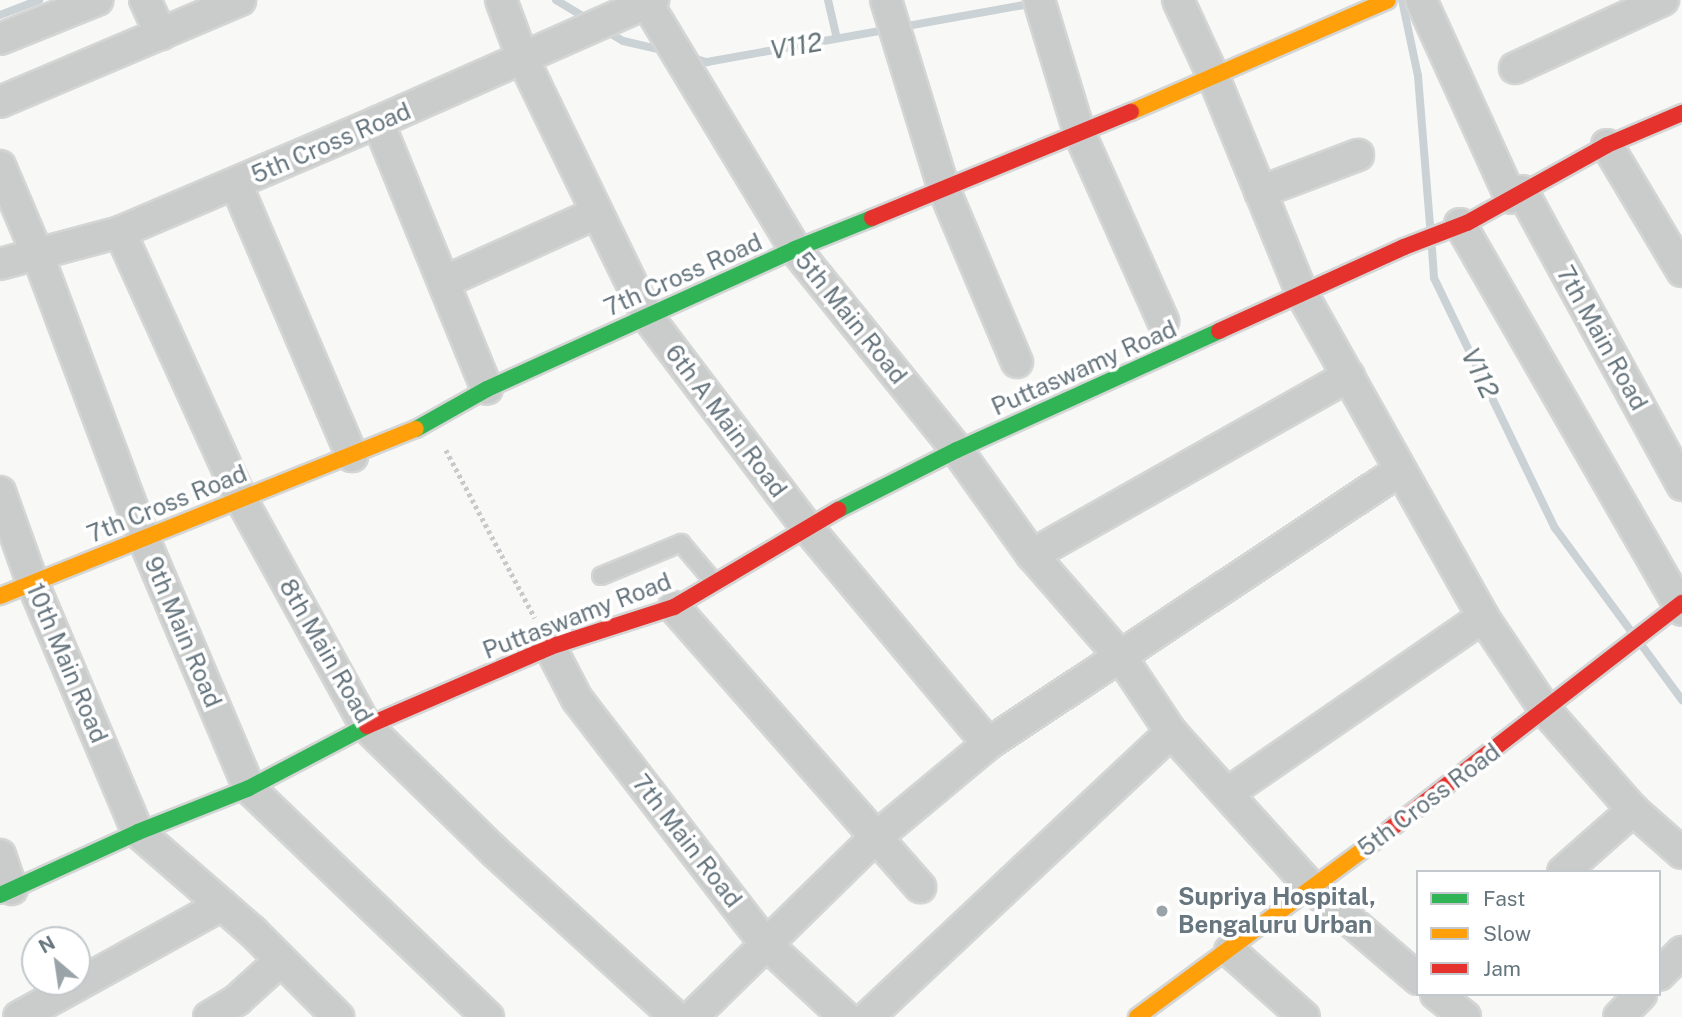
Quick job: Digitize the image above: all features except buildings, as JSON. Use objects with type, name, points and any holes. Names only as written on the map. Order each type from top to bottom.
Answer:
[{"type":"street","points":[[4,28],[97,0]]},
{"type":"street","points":[[145,0],[161,34]]},
{"type":"street","points":[[0,102],[240,0]]},
{"type":"street","name":"6th A Main Road","points":[[501,0],[523,59],[647,316],[806,526],[988,744]]},
{"type":"street","points":[[1178,0],[1214,78],[1302,294],[1483,617],[1546,711],[1633,810],[1682,853]]},
{"type":"street","name":"7th Cross Road","points":[[0,596],[430,423],[487,389],[795,249],[1214,78],[1388,0]]},
{"type":"street","name":"7th Main Road","points":[[1421,0],[1517,194],[1682,485]]},
{"type":"street","points":[[1515,68],[1663,0]]},
{"type":"street","name":"5th Cross Road","points":[[0,264],[120,232],[523,59],[648,1]]},
{"type":"street","name":"5th Main Road","points":[[648,1],[795,249],[957,450],[1032,555],[1121,657],[1171,732],[1312,888],[1416,977]]},
{"type":"street","points":[[1042,7],[1079,132],[1163,321]]},
{"type":"street","points":[[890,14],[943,187],[1017,362]]},
{"type":"street","points":[[1302,294],[1448,230],[1607,145],[1682,113]]},
{"type":"street","points":[[378,122],[487,389]]},
{"type":"street","points":[[1607,145],[1682,271]]},
{"type":"street","points":[[1260,192],[1358,155]]},
{"type":"street","name":"9th Main Road","points":[[0,166],[37,253],[143,537],[249,788],[488,1017]]},
{"type":"street","points":[[236,184],[352,456]]},
{"type":"street","points":[[444,282],[597,213]]},
{"type":"street","points":[[1448,230],[1681,606]]},
{"type":"street","name":"8th Main Road","points":[[120,232],[241,499],[366,726],[495,852],[676,1017]]},
{"type":"street","name":"Puttaswamy Road","points":[[6,892],[138,832],[249,788],[366,726],[550,647],[674,607],[806,526],[957,450],[1302,294]]},
{"type":"street","points":[[1032,555],[1349,376]]},
{"type":"street","points":[[692,1017],[874,839],[988,744],[1400,470]]},
{"type":"street","name":"10th Main Road","points":[[0,492],[33,584],[138,832]]},
{"type":"street","name":"5th Cross Road","points":[[1138,1017],[1230,951],[1681,606]]},
{"type":"street","points":[[674,607],[874,839],[920,887]]},
{"type":"street","points":[[1228,793],[1483,617]]},
{"type":"street","name":"7th Main Road","points":[[550,647],[577,699],[766,944],[845,1017]]},
{"type":"street","points":[[868,1017],[1171,732]]},
{"type":"street","points":[[1565,870],[1633,810]]},
{"type":"street","points":[[138,832],[222,905],[338,1017]]},
{"type":"street","points":[[0,855],[6,892]]},
{"type":"street","points":[[19,1017],[222,905]]},
{"type":"street","points":[[1230,951],[1304,1017]]},
{"type":"street","points":[[1661,973],[1682,952]]},
{"type":"street","points":[[209,1017],[243,1009],[281,960]]},
{"type":"street","points":[[1439,996],[1465,1017]]},
{"type":"street","points":[[1619,1017],[1639,996]]},
{"type":"lane","points":[[601,576],[681,543],[714,582]]},
{"type":"path","points":[[430,423],[478,507],[550,647]]},
{"type":"waterway","name":"V112","points":[[0,15],[39,0]]},
{"type":"waterway","name":"V112","points":[[556,0],[589,20]]},
{"type":"waterway","points":[[828,0],[837,38]]},
{"type":"waterway","name":"V112","points":[[1402,0],[1418,76],[1430,226]]},
{"type":"waterway","name":"V112","points":[[689,57],[707,62],[1034,3]]},
{"type":"waterway","name":"V112","points":[[603,29],[623,41],[666,51]]},
{"type":"waterway","name":"V112","points":[[1432,249],[1434,278],[1555,528],[1631,631]]},
{"type":"waterway","name":"V112","points":[[1643,647],[1682,700]]},
{"type":"traffic: fast","points":[[416,429],[487,389],[795,249],[872,218]]},
{"type":"traffic: fast","points":[[838,510],[957,450],[1219,331]]},
{"type":"traffic: fast","points":[[0,895],[138,832],[249,788],[367,726]]},
{"type":"traffic: slow","points":[[1131,112],[1388,0]]},
{"type":"traffic: slow","points":[[0,596],[416,429]]},
{"type":"traffic: slow","points":[[1137,1017],[1380,837]]},
{"type":"traffic: jam","points":[[872,218],[1131,112]]},
{"type":"traffic: jam","points":[[1219,331],[1404,247],[1467,223],[1607,145],[1682,113]]},
{"type":"traffic: jam","points":[[367,726],[550,647],[674,607],[838,510]]},
{"type":"traffic: jam","points":[[1380,837],[1682,603]]},
{"type":"place","name":"Supriya Hospital, Bengaluru Urban","points":[[1162,911]]}]
